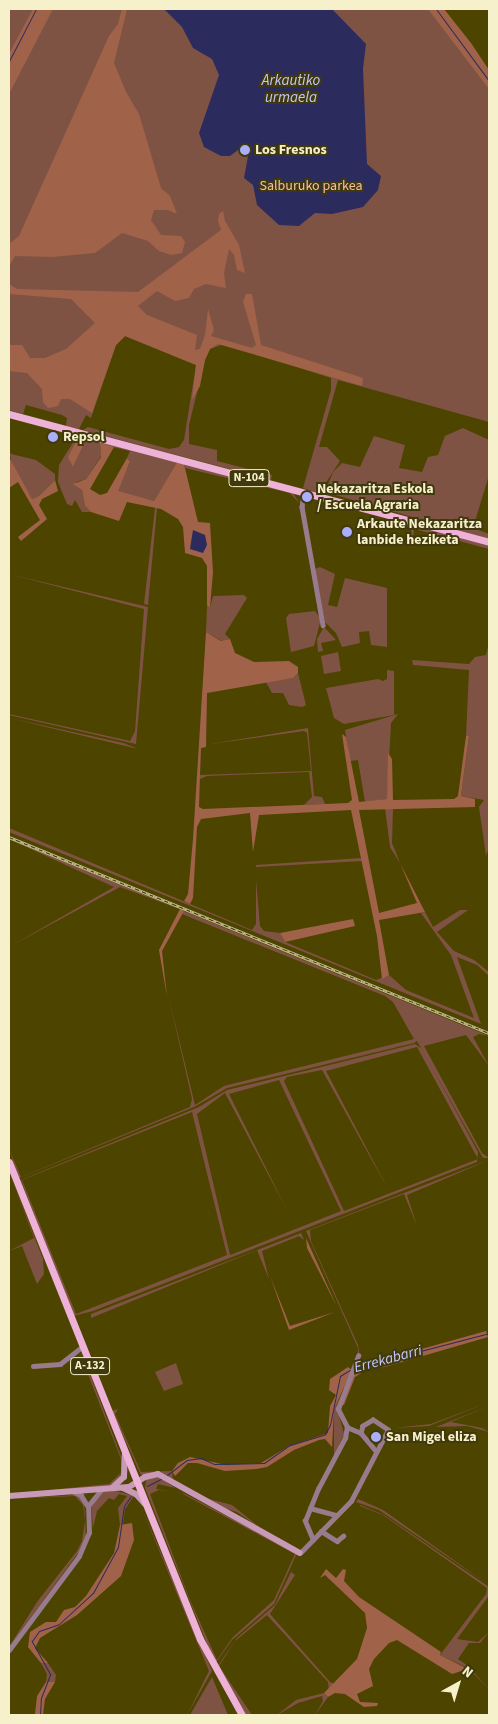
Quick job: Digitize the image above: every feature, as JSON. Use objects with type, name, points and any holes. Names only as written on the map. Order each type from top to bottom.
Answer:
[{"type":"main road","name":"N-104","points":[[9,414],[489,542]]},
{"type":"main road","name":"A-132","points":[[9,1162],[200,1640],[242,1715]]},
{"type":"main road","points":[[124,1450],[126,1487],[136,1494],[148,1508]]},
{"type":"main road","points":[[9,1496],[126,1487],[138,1484],[145,1478],[158,1474],[300,1553]]},
{"type":"main road","points":[[109,1489],[124,1477]]},
{"type":"street","points":[[304,492],[302,507],[323,625]]},
{"type":"street","points":[[33,1366],[60,1364],[82,1347]]},
{"type":"street","points":[[313,1540],[305,1521],[345,1438],[347,1427],[338,1409],[358,1356]]},
{"type":"street","points":[[300,1553],[336,1514],[351,1501],[388,1430],[373,1420],[364,1426],[361,1433]]},
{"type":"street","points":[[347,1427],[361,1433],[376,1451]]},
{"type":"street","points":[[88,1503],[102,1489]]},
{"type":"street","points":[[9,1650],[83,1550],[89,1532],[87,1491]]},
{"type":"street","points":[[74,1492],[88,1503]]},
{"type":"street","points":[[310,1508],[336,1514]]},
{"type":"street","points":[[320,1531],[337,1541],[343,1536]]},
{"type":"green space","name":"Salburuko parkea","points":[[9,9],[444,9],[489,70],[489,422],[338,380],[319,447],[327,447],[340,461],[319,493],[303,488],[331,390],[331,378],[224,344],[210,349],[205,360],[189,425],[189,444],[217,450],[217,461],[272,475],[271,480],[83,430],[88,427],[169,449],[179,447],[184,440],[196,365],[125,336],[116,345],[91,418],[86,415],[79,429],[66,426],[67,418],[62,415],[26,405],[23,414],[9,410]]},
{"type":"green space","points":[[463,428],[489,440],[489,475],[473,528],[489,534],[489,539],[325,492],[333,472],[342,463],[360,467],[374,436],[405,445],[399,468],[422,472],[428,457],[438,455],[445,436]]},
{"type":"green space","points":[[77,436],[82,437],[74,447],[73,467],[87,438],[177,462],[154,501],[125,495],[117,491],[130,463],[127,458],[130,451],[100,444],[101,456],[86,479],[76,482],[82,490],[85,506],[91,512],[82,512],[75,500],[72,506],[67,504],[58,482],[59,465]]},
{"type":"green space","points":[[9,450],[11,454],[36,460],[55,474],[55,480],[39,496],[32,499],[12,465]]},
{"type":"green space","points":[[184,464],[293,493],[300,504],[290,493],[185,468]]},
{"type":"green space","points":[[155,508],[157,508],[148,605],[144,604]]},
{"type":"green space","points":[[385,517],[489,545],[489,549],[414,529],[412,548],[411,528]]},
{"type":"green space","points":[[320,567],[335,574],[328,605],[337,607],[345,578],[387,588],[387,647],[371,645],[369,631],[359,632],[360,643],[342,647],[336,633],[325,622],[315,569]]},
{"type":"green space","points":[[9,574],[148,607],[136,744],[9,714],[130,741],[135,731],[144,609]]},
{"type":"green space","points":[[244,595],[247,598],[225,634],[230,639],[222,641],[206,632],[207,605],[210,608],[213,596]]},
{"type":"green space","points":[[315,611],[321,619],[314,646],[291,652],[286,618],[289,614]]},
{"type":"green space","points":[[324,627],[336,640],[321,643],[323,651],[318,652],[317,639]]},
{"type":"green space","points":[[489,643],[489,847],[486,856],[479,807],[484,800],[461,796],[469,737],[466,736],[469,670],[413,665],[412,660],[469,664],[475,657],[486,655]]},
{"type":"green space","points":[[338,652],[341,671],[324,674],[321,656]]},
{"type":"green space","points":[[387,670],[394,671],[394,715],[344,724],[334,718],[326,688],[378,679],[383,681],[387,679]]},
{"type":"green space","points":[[298,673],[306,705],[302,707],[289,705],[283,693],[272,693],[266,682],[293,678]]},
{"type":"green space","points":[[398,714],[391,723],[387,799],[365,802],[358,760],[350,761],[345,730]]},
{"type":"green space","points":[[9,718],[123,743],[136,748],[134,748]]},
{"type":"green space","points":[[308,728],[314,796],[322,797],[325,804],[304,805],[312,797],[309,772],[207,776],[200,779],[200,775],[311,771],[307,733],[304,731],[205,745]]},
{"type":"green space","points":[[385,808],[393,808],[392,843],[400,863],[390,847]]},
{"type":"green space","points":[[9,828],[252,930],[256,924],[256,880],[260,926],[264,931],[280,933],[285,942],[376,980],[389,975],[406,990],[474,1018],[451,955],[421,913],[425,912],[433,927],[460,910],[468,910],[437,932],[454,951],[474,960],[489,972],[489,976],[477,965],[457,957],[481,1024],[9,832]]},
{"type":"green space","points":[[9,839],[180,909],[120,887],[9,947],[114,887]]},
{"type":"green space","points":[[362,858],[362,861],[256,867],[256,865]]},
{"type":"green space","points":[[184,911],[489,1036],[479,1034],[473,1037],[489,1066],[466,1035],[424,1046],[482,1153],[489,1158],[483,1158],[417,1041],[227,1088],[194,1107],[19,1178],[9,1149],[21,1177],[190,1107],[192,1099],[168,994],[195,1105],[224,1086],[414,1039],[393,1002],[385,996],[182,914]]},
{"type":"green space","points":[[415,1044],[422,1049],[478,1152],[477,1158],[417,1047],[326,1071],[389,1191],[322,1070],[287,1077],[284,1081],[344,1211],[477,1159],[477,1162],[93,1311],[73,1316],[21,1180],[199,1107],[227,1090]],"holes":[[[279,1080],[341,1211],[230,1255],[197,1114],[225,1093],[287,1210],[229,1094]],[[192,1112],[227,1255],[76,1314],[22,1180]]]},
{"type":"green space","points":[[489,1160],[407,1195],[417,1226],[404,1194],[310,1230],[311,1241],[358,1345],[361,1366],[357,1368],[358,1348],[306,1231]]},
{"type":"green space","points":[[9,1172],[43,1259],[44,1274],[37,1284],[22,1246],[9,1251],[34,1238]]},
{"type":"green space","points":[[301,1233],[304,1240],[299,1236],[262,1251],[269,1279],[257,1250],[91,1318],[91,1314]]},
{"type":"green space","points":[[79,1351],[91,1377],[124,1464],[120,1479],[109,1486],[9,1494],[109,1484],[121,1473],[121,1459]]},
{"type":"green space","points":[[176,1363],[183,1384],[164,1391],[155,1372]]},
{"type":"green space","points":[[343,1392],[337,1408],[344,1434],[334,1457],[334,1409]]},
{"type":"green space","points":[[489,1402],[429,1426],[394,1428],[431,1424]]},
{"type":"green space","points":[[489,1406],[451,1422],[482,1428],[489,1432],[467,1426],[436,1427]]},
{"type":"green space","points":[[118,1409],[115,1414],[141,1472],[172,1471],[173,1481],[201,1497],[232,1505],[264,1531],[237,1512],[214,1505],[161,1474],[141,1475],[112,1411]]},
{"type":"green space","points":[[151,1476],[159,1477],[175,1488],[158,1484],[156,1489],[172,1492],[159,1490],[150,1494],[190,1600],[217,1660],[233,1637],[274,1600],[295,1554],[182,1493],[297,1553],[274,1604],[232,1640],[215,1664],[145,1488],[146,1480]]},
{"type":"green space","points":[[116,1491],[134,1496],[125,1509],[123,1524],[120,1525],[118,1508],[127,1496],[119,1494],[114,1500],[109,1498],[97,1511],[93,1528],[91,1502],[100,1492]]},
{"type":"green space","points":[[77,1495],[84,1501],[86,1536],[78,1553],[9,1647],[37,1602],[77,1551],[82,1541],[85,1521],[83,1505],[75,1496],[9,1499]]},
{"type":"green space","points":[[358,1499],[383,1510],[489,1585],[379,1510],[356,1502]]},
{"type":"green space","points":[[139,1502],[212,1671],[187,1715],[209,1671]]},
{"type":"green space","points":[[360,1506],[384,1515],[489,1587],[488,1597],[457,1639],[478,1642],[489,1632],[480,1643],[469,1643],[458,1659],[468,1666],[489,1689],[468,1668],[440,1655],[486,1594],[487,1588],[383,1515]]},
{"type":"green space","points":[[291,1572],[295,1575],[270,1614],[330,1682],[335,1684],[329,1691],[328,1682],[267,1615],[235,1641],[219,1666],[252,1715],[246,1715],[217,1667],[237,1638],[275,1605]]},
{"type":"green space","points":[[41,1663],[48,1663],[56,1675],[55,1682],[46,1682],[47,1674]]},
{"type":"green space","points":[[212,1677],[228,1715],[190,1715]]},
{"type":"green space","points":[[324,1693],[328,1697],[315,1715],[323,1701],[322,1696],[298,1703],[277,1715],[296,1700]]},
{"type":"shaded area","points":[[33,9],[53,9],[9,94],[9,54]]},
{"type":"shaded area","points":[[122,9],[127,9],[114,63],[126,92],[139,114],[161,188],[170,196],[177,214],[168,210],[154,210],[151,220],[161,235],[181,236],[185,242],[182,253],[171,255],[159,251],[148,241],[122,233],[95,253],[52,257],[15,256],[9,266],[9,244],[19,236],[109,36],[118,24]]},
{"type":"shaded area","points":[[428,9],[444,9],[471,43],[489,70],[489,89]]},
{"type":"shaded area","points":[[223,211],[225,221],[239,245],[245,273],[237,270],[234,255],[229,249],[224,273],[226,288],[206,284],[194,289],[189,298],[175,301],[157,291],[138,306],[147,315],[197,335],[195,350],[200,349],[205,335],[208,309],[214,330],[211,336],[252,348],[256,345],[243,302],[246,294],[252,294],[261,345],[363,378],[362,386],[218,344],[210,349],[205,360],[200,386],[192,400],[196,365],[125,336],[116,345],[92,413],[70,399],[61,399],[58,406],[48,408],[43,402],[42,389],[27,373],[9,371],[9,345],[22,345],[30,358],[45,358],[66,349],[95,323],[71,299],[10,294],[9,284],[17,289],[138,292],[221,230],[218,221],[219,214]]},
{"type":"shaded area","points":[[78,438],[87,438],[73,467],[68,457]]},
{"type":"shaded area","points":[[100,443],[114,447],[90,489],[100,495],[107,493],[127,458],[130,462],[118,491],[154,501],[177,462],[184,464],[198,522],[210,523],[213,572],[210,608],[207,605],[207,566],[202,558],[185,553],[183,527],[178,519],[161,509],[127,502],[119,521],[91,512],[85,506],[82,490],[73,484],[86,479],[101,457]]},
{"type":"shaded area","points":[[9,457],[32,499],[39,496],[55,480],[58,491],[42,499],[39,505],[47,519],[21,541],[18,537],[40,520],[18,482],[9,488]]},
{"type":"shaded area","points":[[206,632],[221,641],[230,639],[235,653],[254,662],[289,661],[298,667],[298,673],[293,678],[207,693],[206,747],[201,748],[200,775],[199,807],[203,809],[348,803],[352,800],[342,734],[346,737],[359,802],[387,799],[388,753],[392,759],[393,800],[454,799],[458,796],[466,736],[469,736],[461,796],[475,799],[475,807],[359,810],[379,913],[417,903],[400,863],[425,912],[379,920],[389,975],[382,979],[377,936],[351,810],[259,815],[253,852],[250,813],[201,819],[197,827],[193,898],[190,904],[184,901],[188,894],[193,839]]},
{"type":"shaded area","points":[[180,909],[184,911],[162,951],[167,997],[159,950]]},
{"type":"shaded area","points":[[353,919],[355,926],[285,942],[280,933]]},
{"type":"shaded area","points":[[306,1238],[337,1307],[307,1248]]},
{"type":"shaded area","points":[[270,1276],[290,1326],[335,1312],[289,1330]]},
{"type":"shaded area","points":[[486,1331],[488,1337],[385,1367],[369,1368],[355,1377],[344,1405],[340,1404],[357,1368],[370,1361],[382,1360]]},
{"type":"shaded area","points":[[348,1367],[352,1370],[334,1409],[332,1447],[325,1439],[319,1440],[294,1450],[267,1467],[256,1469],[225,1471],[197,1463],[188,1463],[175,1476],[172,1471],[178,1463],[190,1457],[226,1465],[261,1463],[289,1446],[328,1433],[330,1406],[336,1395],[329,1390],[330,1379]]},
{"type":"shaded area","points":[[132,1523],[134,1540],[121,1576],[77,1615],[40,1638],[35,1648],[48,1663],[41,1663],[28,1647],[30,1632],[46,1622],[56,1622],[64,1610],[75,1607],[86,1596],[114,1553],[120,1525]]},
{"type":"shaded area","points":[[326,1569],[336,1578],[343,1569],[346,1570],[344,1581],[359,1597],[441,1652],[440,1655],[468,1669],[452,1674],[397,1640],[389,1643],[374,1659],[369,1669],[373,1686],[357,1694],[360,1702],[378,1703],[377,1706],[364,1707],[345,1694],[335,1693],[328,1697],[324,1693],[357,1659],[367,1628],[365,1613],[325,1575],[320,1578]]},
{"type":"shaded area","points":[[46,1682],[55,1682],[45,1699],[43,1715],[38,1715],[35,1714],[37,1696]]},
{"type":"water","name":"Arkautiko urmaela","points":[[164,9],[332,9],[366,44],[363,69],[367,164],[381,176],[378,190],[363,207],[332,214],[315,213],[299,226],[279,225],[257,205],[253,185],[244,178],[249,151],[242,147],[230,156],[221,156],[204,147],[199,133],[219,75],[212,59],[193,48],[182,27]]},
{"type":"water","points":[[193,530],[205,535],[207,545],[203,553],[190,549]]},
{"type":"waterway","points":[[9,61],[36,9]]},
{"type":"waterway","name":"Errekabarri","points":[[436,9],[489,81]]},
{"type":"waterway","name":"Errekabarri","points":[[355,1368],[489,1333]]},
{"type":"waterway","name":"Errekabarri","points":[[167,1475],[187,1460],[201,1458],[214,1464],[264,1463],[290,1445],[325,1434],[330,1425],[340,1376],[351,1369]]},
{"type":"waterway","name":"Errekabarri","points":[[147,1486],[161,1479]]},
{"type":"waterway","name":"Errekabarri","points":[[40,1715],[41,1698],[50,1674],[32,1641],[39,1631],[59,1624],[93,1593],[118,1547],[124,1506],[131,1496]]},
{"type":"railway","points":[[9,837],[489,1033]]},
{"type":"place","name":"Los Fresnos","points":[[245,150]]},
{"type":"place","name":"Repsol","points":[[53,437]]},
{"type":"place","name":"Nekazaritza Eskola / Escuela Agraria","points":[[307,497]]},
{"type":"place","name":"Arkaute Nekazaritza lanbide heziketa","points":[[347,532]]},
{"type":"place","name":"San Migel eliza","points":[[376,1437]]}]
